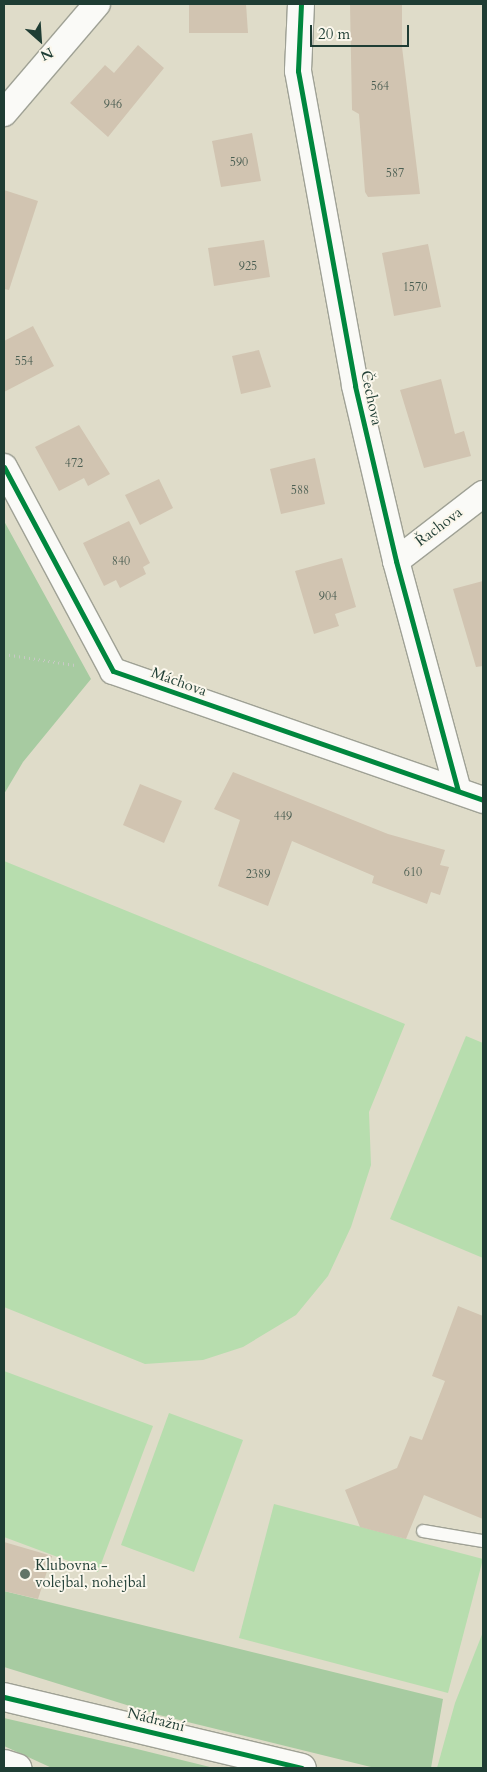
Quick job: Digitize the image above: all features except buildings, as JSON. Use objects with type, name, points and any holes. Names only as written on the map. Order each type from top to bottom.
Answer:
[{"type":"street","points":[[4,113],[97,4]]},
{"type":"street","name":"Čechova","points":[[301,4],[298,71],[355,386],[396,561],[458,790]]},
{"type":"street","points":[[4,467],[113,671]]},
{"type":"street","name":"Řachova","points":[[396,561],[483,494]]},
{"type":"street","name":"Máchova","points":[[113,671],[483,800]]},
{"type":"street","name":"Nádražní","points":[[4,1697],[302,1768]]},
{"type":"street","points":[[4,1764],[17,1768]]},
{"type":"lane","points":[[422,1531],[483,1541]]},
{"type":"path","points":[[4,654],[113,671]]},
{"type":"green space","points":[[4,521],[91,679],[23,762],[4,794]]},
{"type":"green space","points":[[4,861],[405,1024],[369,1112],[371,1165],[351,1227],[328,1276],[296,1315],[243,1347],[203,1360],[145,1364],[4,1307]]},
{"type":"green space","points":[[466,1036],[483,1043],[483,1258],[390,1219]]},
{"type":"green space","points":[[4,1371],[153,1426],[98,1572],[4,1537]]},
{"type":"green space","points":[[169,1413],[243,1440],[194,1572],[121,1545]]},
{"type":"green space","points":[[274,1504],[483,1559],[448,1693],[239,1638]]},
{"type":"green space","points":[[4,1591],[443,1699],[431,1768],[375,1768],[159,1715],[4,1667]]},
{"type":"green space","points":[[483,1632],[483,1768],[437,1768],[455,1703]]},
{"type":"green space","points":[[4,1718],[214,1768],[52,1768],[4,1746]]},
{"type":"cycle path","points":[[301,4],[298,71],[355,386],[396,561],[458,790]]},
{"type":"cycle path","points":[[4,467],[113,671],[483,800]]},
{"type":"cycle path","points":[[4,1697],[302,1768]]},
{"type":"place","name":"Klubovna - volejbal, nohejbal","points":[[25,1574]]}]
